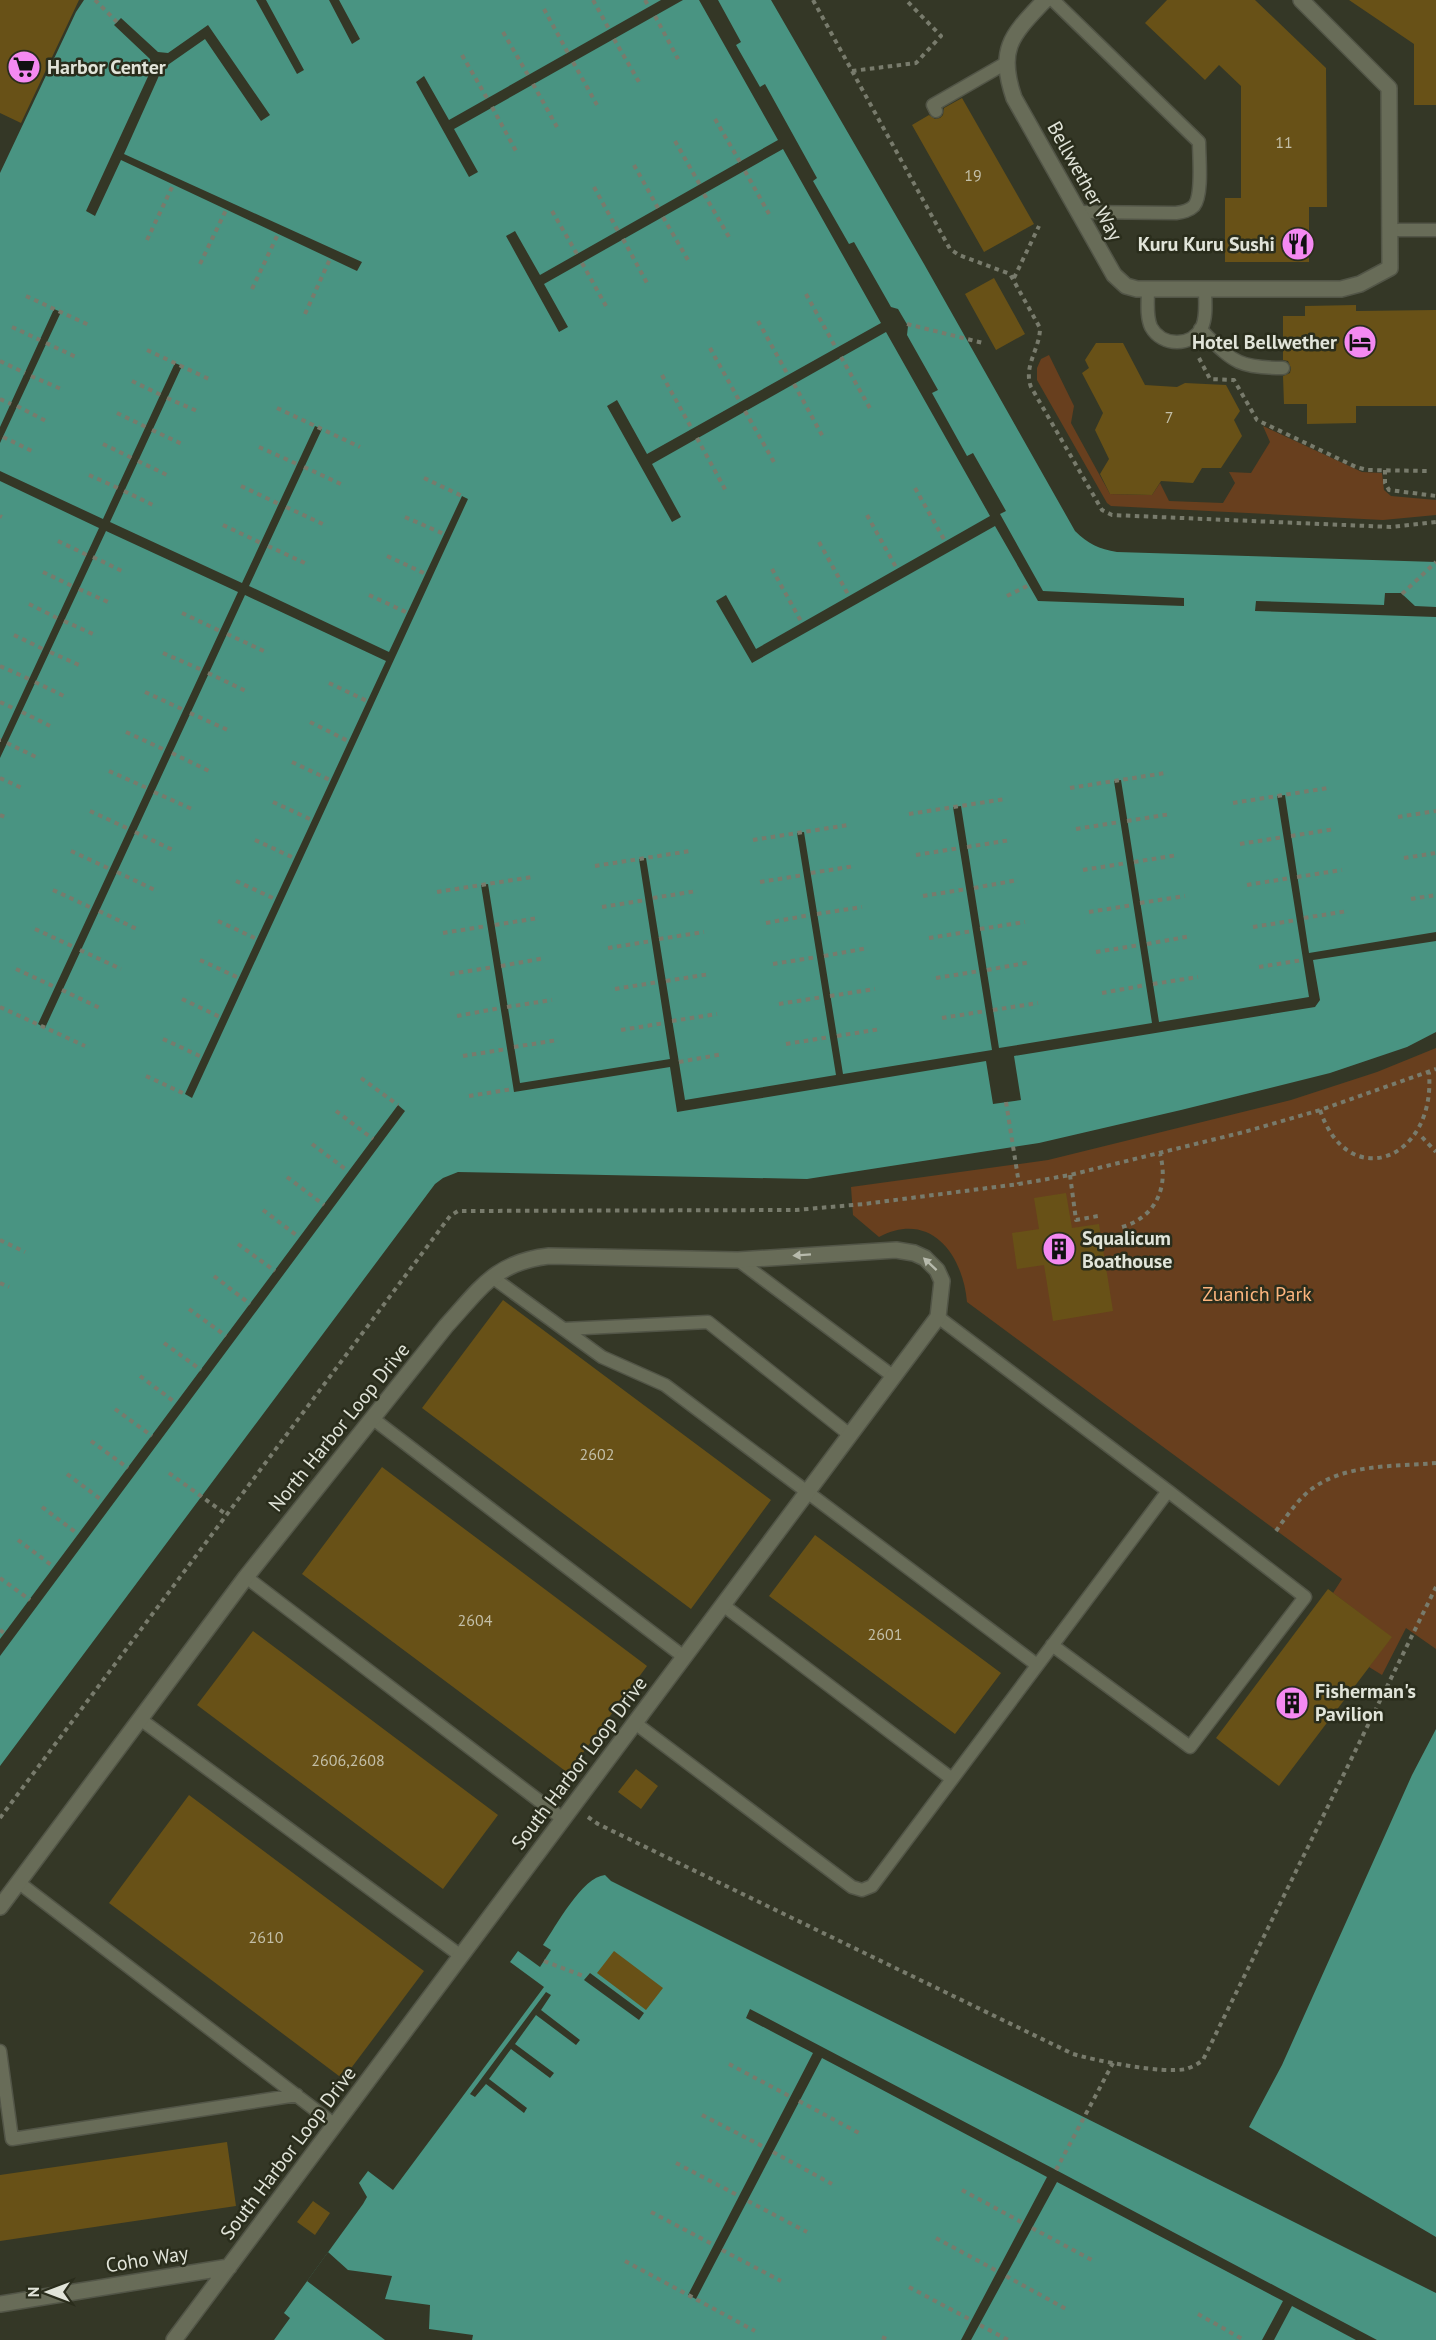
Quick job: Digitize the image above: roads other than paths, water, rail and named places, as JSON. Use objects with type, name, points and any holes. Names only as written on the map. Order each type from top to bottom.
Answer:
[{"type":"street","name":"Bellwether Way","points":[[1045,0],[1017,31],[1010,43],[1006,74],[1014,98],[1117,279],[1126,286],[1148,289],[1350,287],[1390,268],[1389,88],[1301,0]]},
{"type":"street","name":"South Harbor Loop Drive","points":[[174,2340],[938,1317],[942,1281],[932,1263],[905,1251],[883,1249],[860,1251]]},
{"type":"street","name":"North Harbor Loop Drive","points":[[0,1906],[246,1577],[446,1326],[492,1277],[519,1261],[549,1256],[738,1260],[860,1251]]},
{"type":"street","name":"Coho Way","points":[[0,2304],[229,2267]]},
{"type":"lane","points":[[1053,0],[1198,142],[1198,196],[1195,205],[1189,210],[1176,213],[1079,212]]},
{"type":"lane","points":[[936,111],[933,105],[1006,63]]},
{"type":"lane","points":[[1390,230],[1436,230]]},
{"type":"lane","points":[[1148,289],[1148,317],[1156,334],[1173,343],[1191,339],[1200,329],[1205,316],[1205,289]]},
{"type":"lane","points":[[1200,329],[1225,353],[1241,363],[1258,368],[1283,368]]},
{"type":"lane","points":[[738,1260],[894,1377]]},
{"type":"lane","points":[[492,1277],[602,1358],[665,1385],[1037,1665]]},
{"type":"lane","points":[[938,1317],[1305,1597],[1190,1747],[1052,1645]]},
{"type":"lane","points":[[564,1329],[708,1322],[850,1435]]},
{"type":"lane","points":[[372,1418],[684,1657]]},
{"type":"lane","points":[[635,1723],[852,1887],[862,1890],[872,1886],[1168,1491]]},
{"type":"lane","points":[[246,1577],[563,1819]]},
{"type":"lane","points":[[723,1605],[952,1779]]},
{"type":"lane","points":[[140,1719],[461,1956]]},
{"type":"lane","points":[[18,1882],[335,2125]]},
{"type":"lane","points":[[0,2051],[12,2139],[297,2095]]},
{"type":"water","points":[[84,0],[771,0],[1075,531],[1080,536],[1089,543],[1117,552],[1436,562],[1436,1032],[1407,1047],[1330,1073],[1181,1110],[1039,1143],[807,1179],[458,1172],[443,1178],[435,1184],[0,1766],[0,173],[76,12]]},
{"type":"water","points":[[1436,1729],[1436,2237],[1249,2127],[1282,2065],[1412,1775]]},
{"type":"water","points":[[605,1875],[611,1881],[1436,2293],[1436,2340],[274,2340],[290,2318],[284,2313],[367,2197],[359,2183],[368,2171],[393,2190],[544,1987],[510,1962],[518,1951],[540,1967],[551,1950],[543,1945],[570,1904],[587,1884]]},
{"type":"place","name":"Harbor Center","points":[[24,67]]},
{"type":"place","name":"Kuru Kuru Sushi","points":[[1298,244]]},
{"type":"place","name":"Hotel Bellwether","points":[[1360,342]]},
{"type":"place","name":"Squalicum Boathouse","points":[[1059,1249]]},
{"type":"place","name":"Fisherman's Pavilion","points":[[1292,1703]]},
{"type":"park label","name":"Zuanich Park","points":[[1257,1294]]}]
